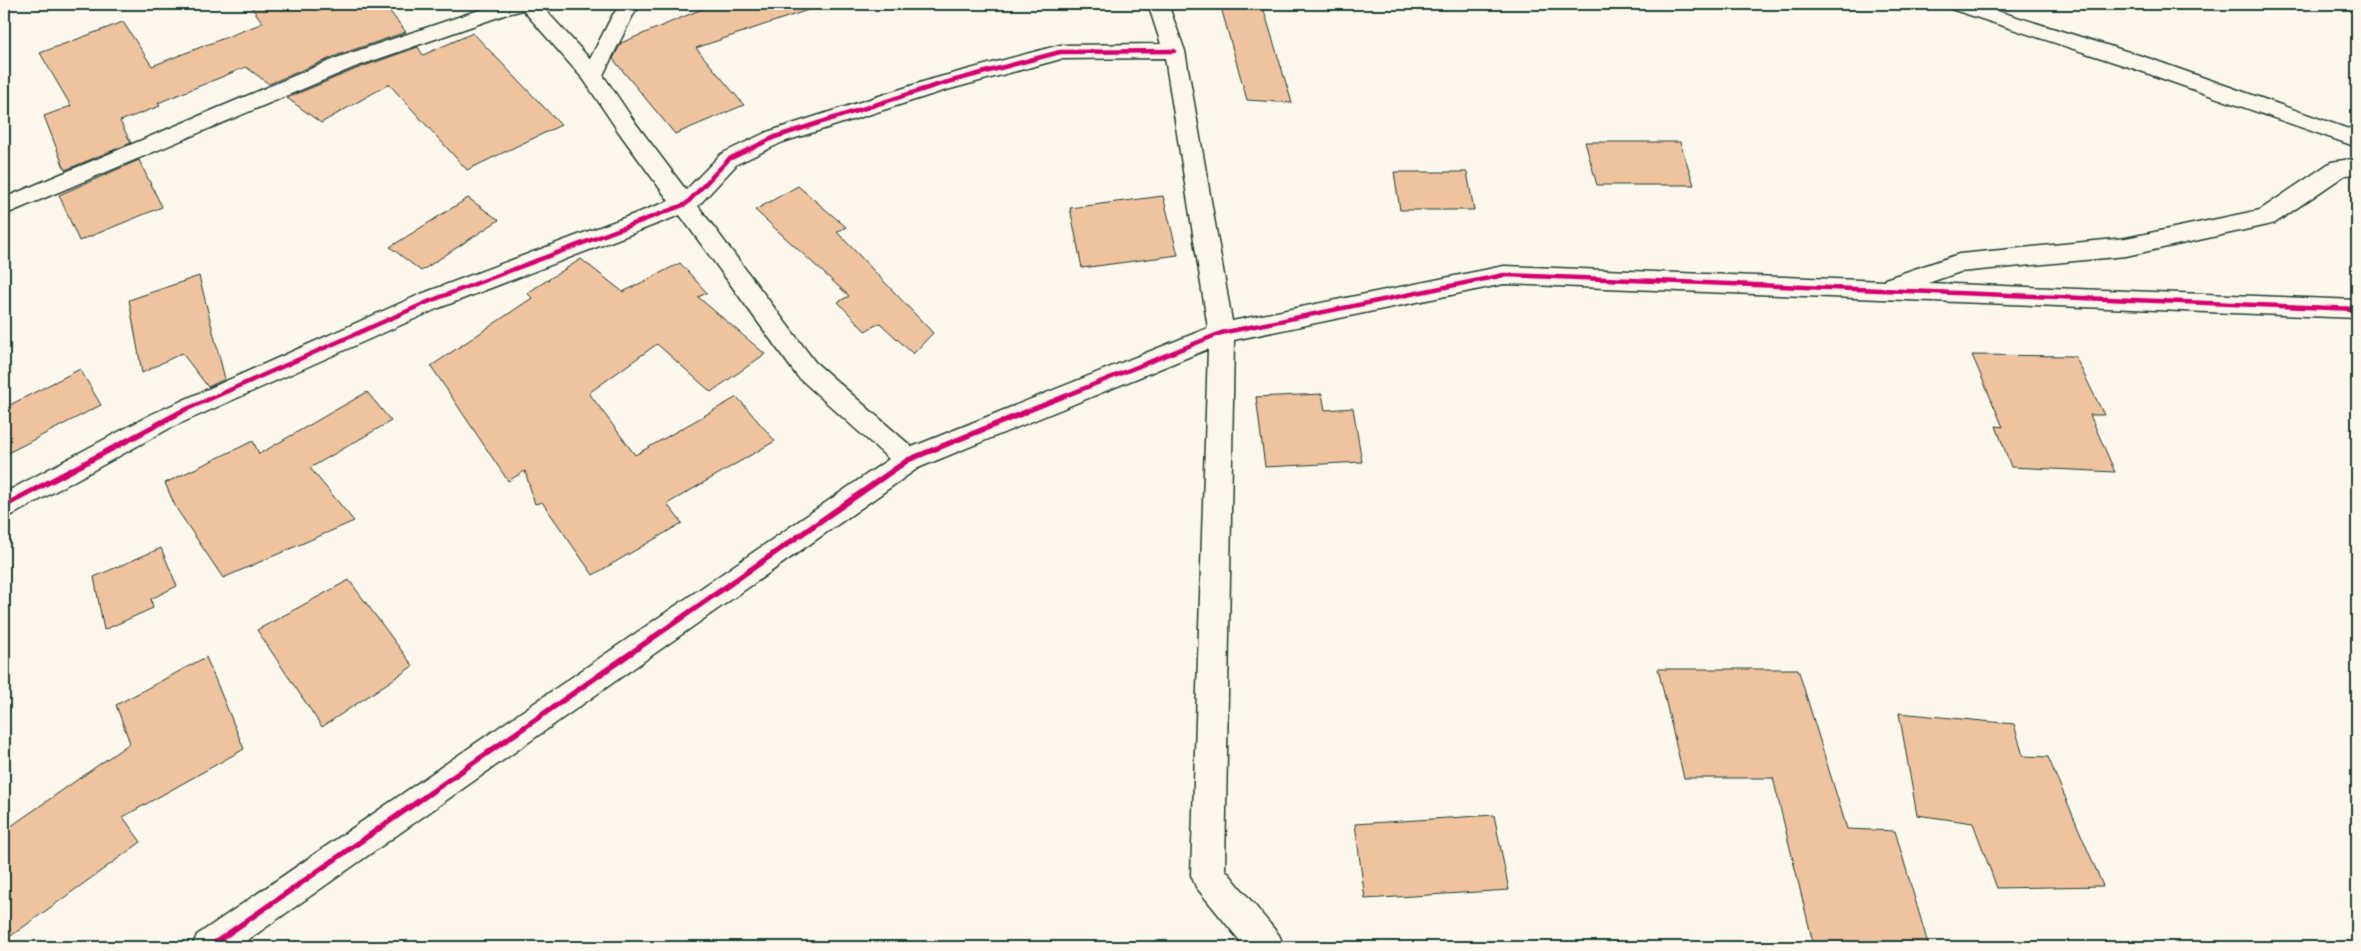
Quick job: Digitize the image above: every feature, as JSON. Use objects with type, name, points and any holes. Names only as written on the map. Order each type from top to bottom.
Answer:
[{"type":"street","points":[[4,207],[347,62],[498,6],[523,4]]},
{"type":"street","points":[[529,4],[592,75],[626,126],[686,204],[806,369],[908,460]]},
{"type":"street","points":[[592,75],[622,16],[631,4]]},
{"type":"street","points":[[1158,4],[1174,51],[1221,333],[1208,874],[1267,947]]},
{"type":"street","points":[[1955,4],[2140,63],[2357,140]]},
{"type":"street","points":[[4,506],[161,422],[430,301],[686,204],[729,159],[775,137],[937,85],[1010,67],[1060,52],[1174,51]]},
{"type":"street","points":[[1877,290],[1959,263],[2126,247],[2267,216],[2339,168],[2357,166]]},
{"type":"street","points":[[209,947],[908,460],[1221,333],[1504,275],[2357,309]]},
{"type":"building","points":[[249,4],[384,4],[406,32],[338,55],[269,84],[246,67],[158,103],[160,106],[120,121],[131,143],[65,170],[44,116],[71,106],[40,53],[123,22],[152,66],[263,23]]},
{"type":"building","points":[[714,4],[807,4],[808,10],[696,48],[744,105],[675,134],[613,59],[621,43]]},
{"type":"building","points":[[1220,4],[1262,4],[1292,103],[1247,100]]},
{"type":"building","points":[[473,33],[561,125],[467,170],[389,84],[321,123],[287,98],[356,69],[418,47],[423,55]]},
{"type":"building","points":[[1585,142],[1680,142],[1694,185],[1597,185]]},
{"type":"building","points":[[139,160],[162,207],[79,241],[59,195]]},
{"type":"building","points":[[1394,172],[1467,172],[1474,210],[1400,210]]},
{"type":"building","points":[[798,186],[846,227],[837,232],[933,333],[913,354],[880,323],[865,331],[838,302],[849,296],[755,210]]},
{"type":"building","points":[[1163,196],[1178,255],[1082,268],[1070,208]]},
{"type":"building","points":[[468,198],[499,220],[421,271],[390,247]]},
{"type":"building","points":[[581,259],[623,292],[680,263],[707,293],[698,297],[765,354],[711,392],[657,344],[589,393],[635,455],[737,397],[775,441],[667,504],[682,523],[593,575],[542,502],[535,504],[525,471],[508,481],[431,366],[532,298],[527,293]]},
{"type":"building","points":[[199,276],[225,379],[208,387],[182,353],[142,373],[129,300]]},
{"type":"building","points":[[1972,355],[2075,356],[2104,415],[2090,415],[2115,472],[2011,467],[1996,426],[2003,427]]},
{"type":"building","points":[[80,369],[101,405],[4,455],[4,408]]},
{"type":"building","points":[[367,392],[391,421],[310,468],[354,521],[223,578],[176,508],[165,483],[253,441],[259,454]]},
{"type":"building","points":[[1322,394],[1325,410],[1353,408],[1362,462],[1265,467],[1256,397]]},
{"type":"building","points":[[161,548],[177,586],[151,599],[153,608],[104,630],[94,577]]},
{"type":"building","points":[[349,580],[413,666],[322,727],[257,630]]},
{"type":"building","points":[[206,657],[244,749],[123,817],[141,842],[4,941],[4,831],[130,743],[116,705]]},
{"type":"building","points":[[1658,669],[1798,669],[1847,829],[1895,831],[1929,947],[1814,947],[1773,778],[1684,778]]},
{"type":"building","points":[[1899,713],[2014,724],[2023,756],[2048,757],[2103,886],[1997,888],[1973,823],[1917,815]]},
{"type":"building","points":[[1494,815],[1509,890],[1365,899],[1355,824]]},
{"type":"cycle path","points":[[4,506],[161,421],[430,301],[686,204],[729,159],[775,137],[937,85],[1010,67],[1060,52],[1174,51]]},
{"type":"cycle path","points":[[209,947],[908,460],[1221,333],[1504,275],[2357,309]]}]
